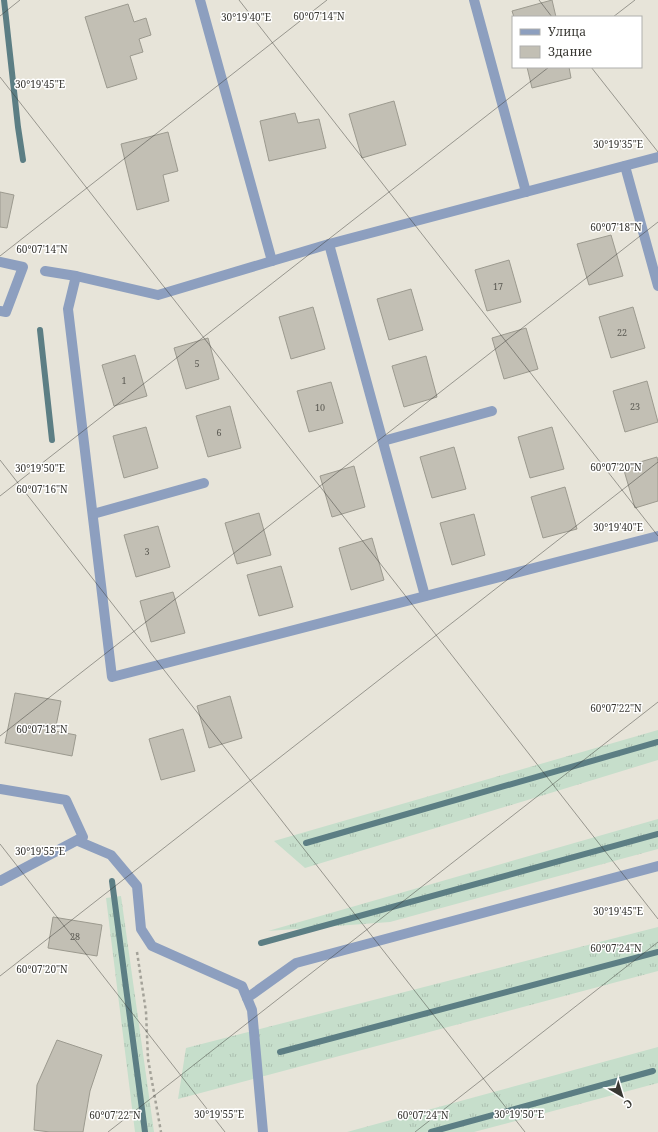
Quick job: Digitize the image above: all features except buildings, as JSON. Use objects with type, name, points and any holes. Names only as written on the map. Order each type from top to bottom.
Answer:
[{"type":"street","points":[[200,0],[272,261]]},
{"type":"street","points":[[474,0],[526,192]]},
{"type":"street","points":[[45,272],[76,276],[158,295],[329,244],[658,157]]},
{"type":"street","points":[[625,166],[658,286]]},
{"type":"street","points":[[329,244],[425,596]]},
{"type":"street","points":[[0,262],[23,267],[6,312],[0,311]]},
{"type":"street","points":[[76,276],[68,309],[112,677],[658,536]]},
{"type":"street","points":[[383,441],[492,411]]},
{"type":"street","points":[[93,514],[204,483]]},
{"type":"street","points":[[0,789],[66,800],[83,837],[0,881]]},
{"type":"street","points":[[78,841],[111,855],[137,886],[141,929],[152,946],[242,986],[252,1010],[263,1132]]},
{"type":"street","points":[[247,998],[296,963],[658,866]]},
{"type":"path","points":[[141,929],[133,931],[146,1012],[148,1059],[161,1132]]},
{"type":"green space","points":[[658,730],[658,760],[305,868],[274,841]]},
{"type":"green space","points":[[658,819],[658,849],[390,922],[268,931]]},
{"type":"green space","points":[[121,896],[154,1132],[135,1132],[106,898]]},
{"type":"green space","points":[[658,927],[658,971],[178,1099],[186,1048]]},
{"type":"green space","points":[[658,1047],[658,1083],[474,1132],[347,1132]]},
{"type":"waterway","points":[[4,0],[23,160]]},
{"type":"waterway","points":[[40,330],[52,440]]},
{"type":"waterway","points":[[306,843],[658,742]]},
{"type":"waterway","points":[[261,943],[658,834]]},
{"type":"waterway","points":[[112,881],[145,1132]]},
{"type":"waterway","points":[[280,1052],[658,952]]},
{"type":"waterway","points":[[431,1132],[653,1071]]}]
